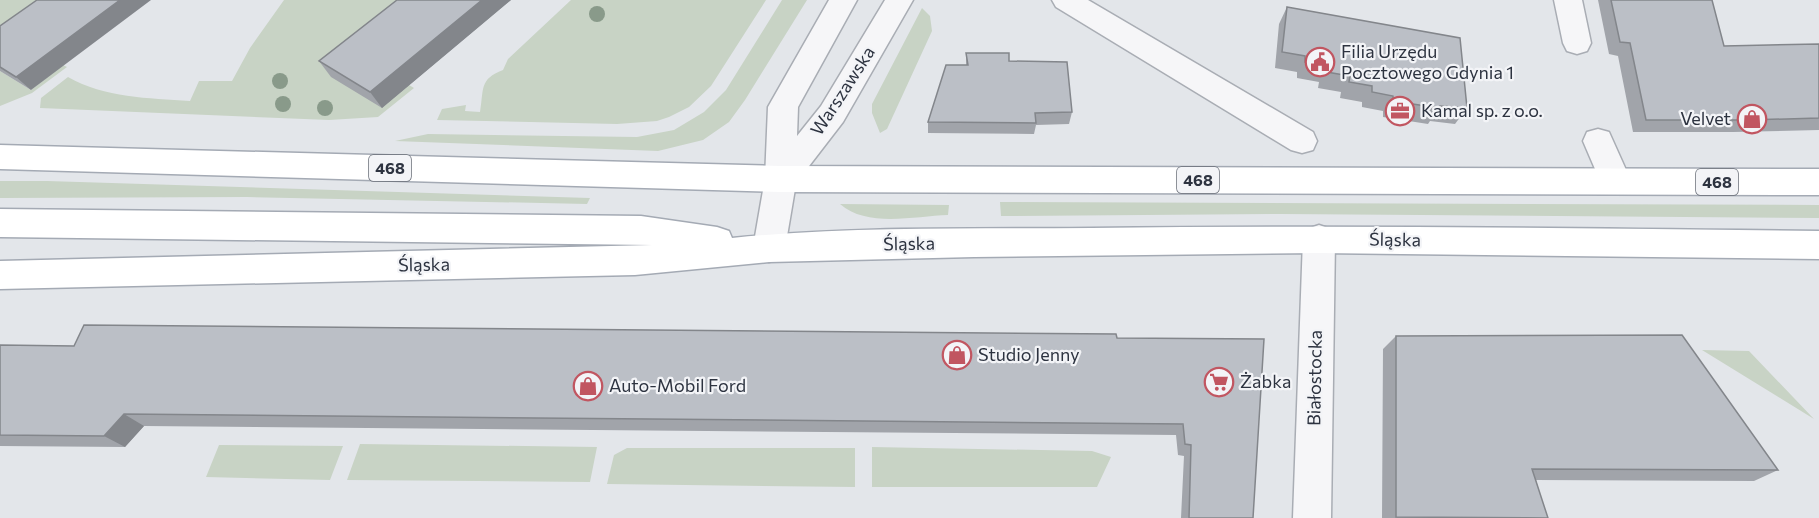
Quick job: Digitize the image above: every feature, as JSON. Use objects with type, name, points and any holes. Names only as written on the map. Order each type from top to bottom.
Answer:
[{"type":"main road","name":"468","points":[[0,157],[781,178],[1819,182]]},
{"type":"main road","points":[[0,223],[641,230],[769,248]]},
{"type":"main road","name":"Śląska","points":[[0,275],[635,261],[769,248],[1319,239],[1819,245]]},
{"type":"street","name":"Warszawska","points":[[769,248],[781,178],[783,107],[843,0]]},
{"type":"street","name":"Warszawska","points":[[781,178],[832,114],[899,0]]},
{"type":"street","points":[[1066,0],[1302,141]]},
{"type":"street","points":[[1568,0],[1577,43]]},
{"type":"street","points":[[1598,141],[1615,181]]},
{"type":"street","name":"Białostocka","points":[[1312,518],[1319,239]]},
{"type":"green space","points":[[0,0],[70,0],[0,50]]},
{"type":"green space","points":[[284,0],[428,0],[409,85],[414,88],[378,117],[329,120],[40,108],[41,98],[68,77],[112,93],[143,98],[190,101],[199,81],[232,81],[250,48]]},
{"type":"green space","points":[[571,0],[766,0],[711,86],[689,107],[669,117],[657,121],[617,124],[437,120],[442,109],[466,105],[465,111],[480,112],[486,81],[495,73],[503,70],[508,59]]},
{"type":"green space","points":[[782,0],[807,0],[729,122],[703,140],[658,151],[395,141],[428,134],[637,137],[674,130],[704,112],[726,90]]},
{"type":"green space","points":[[922,8],[930,16],[932,31],[887,129],[880,133],[872,113],[872,104]]},
{"type":"green space","points":[[63,65],[67,67],[32,93],[0,106],[0,71],[31,90]]},
{"type":"green space","points":[[0,181],[590,198],[587,204],[247,197],[0,198]]},
{"type":"green space","points":[[1000,202],[1819,205],[1819,218],[1281,214],[1001,216]]},
{"type":"green space","points":[[840,204],[949,205],[948,215],[892,219],[864,216]]},
{"type":"green space","points":[[1702,350],[1749,351],[1814,419]]},
{"type":"green space","points":[[360,444],[597,447],[590,482],[347,480]]},
{"type":"green space","points":[[219,445],[343,446],[330,480],[206,477]]},
{"type":"green space","points":[[872,447],[1092,451],[1111,457],[1097,487],[872,487]]},
{"type":"green space","points":[[627,448],[855,448],[855,487],[607,484],[614,455]]},
{"type":"building","points":[[37,0],[120,0],[16,77],[0,67],[0,26]]},
{"type":"building","points":[[397,0],[482,0],[370,92],[319,61]]},
{"type":"building","points":[[1611,0],[1712,0],[1724,46],[1819,44],[1819,118],[1646,120],[1630,43],[1620,42]]},
{"type":"building","points":[[1287,7],[1460,38],[1467,108],[1440,106],[1439,108],[1393,101],[1393,96],[1372,92],[1372,86],[1349,82],[1350,76],[1327,72],[1327,66],[1305,62],[1305,56],[1282,52]]},
{"type":"building","points":[[966,53],[1009,53],[1009,61],[1067,62],[1072,112],[1035,113],[1036,123],[928,122],[946,65],[968,65]]},
{"type":"building","points":[[84,325],[1116,334],[1117,338],[1264,339],[1253,518],[1189,518],[1191,445],[1185,444],[1183,424],[124,414],[104,436],[0,435],[0,345],[74,346]]},
{"type":"building","points":[[1682,335],[1778,470],[1532,469],[1548,518],[1396,517],[1396,336]]},
{"type":"place","name":"Filia Urzędu Pocztowego Gdynia 1","points":[[1320,62]]},
{"type":"place","name":"Kamal sp. z o.o.","points":[[1400,111]]},
{"type":"place","name":"Velvet","points":[[1752,119]]},
{"type":"place","name":"Studio Jenny","points":[[957,355]]},
{"type":"place","name":"Żabka","points":[[1219,382]]},
{"type":"place","name":"Auto-Mobil Ford","points":[[588,386]]}]
